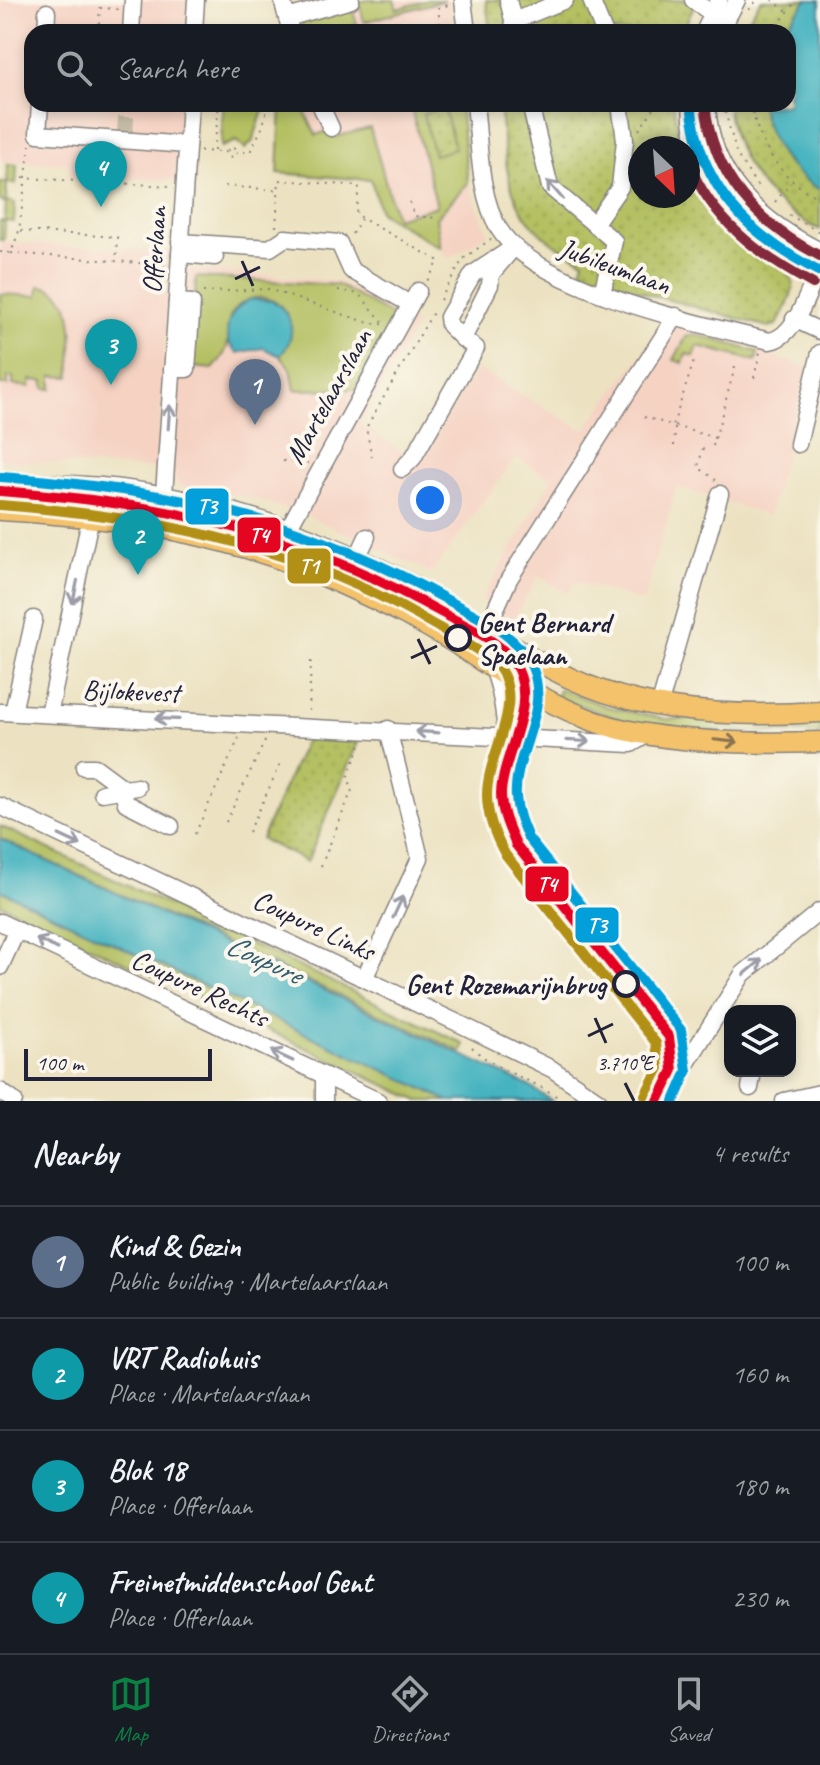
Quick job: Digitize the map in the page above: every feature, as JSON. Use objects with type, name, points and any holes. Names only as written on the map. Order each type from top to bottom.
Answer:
[{"type":"main road","points":[[0,510],[91,515],[162,525],[214,537],[340,583],[452,641],[502,680],[589,720],[648,734],[744,743],[820,742]]},
{"type":"main road","points":[[502,680],[540,662],[592,689],[659,707],[757,713],[820,712]]},
{"type":"street","points":[[194,24],[196,0]]},
{"type":"street","points":[[282,0],[289,24]]},
{"type":"street","points":[[291,24],[351,0]]},
{"type":"street","points":[[463,0],[466,24]]},
{"type":"street","points":[[508,0],[514,24]]},
{"type":"street","points":[[519,24],[565,0]]},
{"type":"street","points":[[591,0],[601,24]]},
{"type":"street","points":[[693,0],[715,7]]},
{"type":"street","points":[[724,24],[737,0]]},
{"type":"street","points":[[46,24],[47,12]]},
{"type":"street","points":[[39,112],[38,134],[125,137],[187,145]]},
{"type":"street","name":"Offerlaan","points":[[164,495],[189,112]]},
{"type":"street","points":[[324,112],[331,128]]},
{"type":"street","name":"Jubileumlaan","points":[[476,112],[486,198],[499,229],[514,247],[552,275],[602,294],[763,339]]},
{"type":"street","points":[[532,112],[550,187],[614,241],[602,294]]},
{"type":"street","points":[[595,223],[620,187],[625,140],[621,112]]},
{"type":"street","points":[[692,112],[700,156],[731,209],[762,238],[819,270],[781,339],[763,339]]},
{"type":"street","points":[[709,112],[723,165],[740,192],[772,225],[820,251]]},
{"type":"street","points":[[180,254],[270,248],[285,238],[339,243],[351,270],[414,298]]},
{"type":"street","points":[[402,469],[413,458],[476,348],[449,325],[448,317],[473,274],[514,247]]},
{"type":"street","points":[[463,339],[490,285],[491,274],[514,247]]},
{"type":"street","points":[[180,254],[215,257]]},
{"type":"street","points":[[172,369],[187,369],[197,337],[192,303],[177,296]]},
{"type":"street","name":"Martelaarslaan","points":[[288,529],[414,298]]},
{"type":"street","points":[[484,623],[492,596],[509,579],[676,316]]},
{"type":"street","points":[[794,319],[820,331]]},
{"type":"street","points":[[798,444],[820,353]]},
{"type":"street","points":[[0,480],[164,495],[288,529],[358,556],[416,584],[484,623],[540,662]]},
{"type":"street","points":[[659,707],[720,494]]},
{"type":"street","points":[[49,714],[91,515]]},
{"type":"street","points":[[358,556],[367,537]]},
{"type":"street","name":"Bijlokevest","points":[[34,619],[7,712],[505,737]]},
{"type":"street","points":[[502,680],[505,737],[498,802],[508,839],[659,1025],[670,1047],[668,1074],[653,1101]]},
{"type":"street","points":[[365,977],[420,858],[388,729]]},
{"type":"street","points":[[505,737],[631,744],[648,734]]},
{"type":"street","points":[[84,767],[95,767],[130,788]]},
{"type":"street","points":[[102,793],[130,788]]},
{"type":"street","points":[[130,788],[126,803],[171,826]]},
{"type":"street","name":"Coupure Links","points":[[0,806],[365,977],[552,1069],[599,1101]]},
{"type":"street","points":[[663,1101],[743,974],[820,911]]},
{"type":"street","name":"Coupure Rechts","points":[[0,922],[378,1101]]},
{"type":"street","points":[[0,967],[17,930]]},
{"type":"street","points":[[670,1047],[701,1041]]},
{"type":"street","points":[[324,1076],[324,1101]]},
{"type":"street","points":[[0,1091],[14,1101]]},
{"type":"street","points":[[784,1101],[820,1093]]},
{"type":"path","points":[[440,24],[438,8],[463,0]]},
{"type":"path","points":[[772,0],[788,11]]},
{"type":"path","points":[[779,24],[797,0]]},
{"type":"path","points":[[99,24],[100,8],[133,5]]},
{"type":"path","points":[[99,19],[104,20]]},
{"type":"path","points":[[218,112],[214,152],[225,152],[232,147],[238,152],[250,152],[266,112]]},
{"type":"path","points":[[625,140],[637,132],[651,112]]},
{"type":"path","points":[[725,112],[737,155],[760,190]]},
{"type":"path","points":[[753,112],[761,143],[792,182],[820,199]]},
{"type":"path","points":[[11,253],[19,231],[29,146],[38,134]]},
{"type":"path","points":[[225,152],[231,158],[238,152]]},
{"type":"path","points":[[23,178],[184,187]]},
{"type":"path","points":[[278,243],[275,238],[279,180],[359,186],[356,215],[439,261],[414,298]]},
{"type":"path","points":[[773,204],[792,182]]},
{"type":"path","points":[[225,186],[279,190]]},
{"type":"path","points":[[767,197],[773,204],[820,232]]},
{"type":"path","points":[[410,202],[414,216],[436,218]]},
{"type":"path","points":[[341,248],[361,218]]},
{"type":"path","points":[[19,231],[117,237],[116,260]]},
{"type":"path","points":[[0,252],[116,260],[180,254]]},
{"type":"path","points":[[177,296],[268,289],[369,323],[385,324],[359,294],[338,290]]},
{"type":"path","points":[[754,378],[763,339]]},
{"type":"path","points":[[372,457],[366,428],[418,340]]},
{"type":"path","points":[[674,446],[674,426],[695,358]]},
{"type":"path","points":[[713,446],[735,367]]},
{"type":"path","points":[[644,417],[715,438]]},
{"type":"path","points":[[703,448],[698,467],[716,477],[720,494]]},
{"type":"path","points":[[283,461],[308,462],[320,469]]},
{"type":"path","points":[[308,725],[311,661]]},
{"type":"path","points":[[505,737],[536,712]]},
{"type":"path","points":[[195,834],[247,722]]},
{"type":"path","points":[[226,822],[273,723]]},
{"type":"path","points":[[321,866],[352,790],[348,776],[367,728]]},
{"type":"path","points":[[249,832],[282,760]]},
{"type":"path","points":[[480,1055],[563,1101]]},
{"type":"shaded area","points":[[0,0],[187,0],[186,24],[24,24],[24,112],[179,112],[175,180],[68,177],[69,164],[0,161]]},
{"type":"shaded area","points":[[359,0],[449,0],[451,24],[288,24],[289,19]]},
{"type":"shaded area","points":[[281,112],[461,112],[468,183],[488,234],[448,259],[441,248],[380,212],[371,180],[278,173]]},
{"type":"shaded area","points":[[0,242],[171,252],[158,469],[0,460]]},
{"type":"shaded area","points":[[189,269],[339,281],[416,325],[360,424],[417,461],[477,369],[584,430],[668,320],[808,368],[769,516],[677,487],[643,602],[575,581],[568,593],[539,576],[513,620],[481,600],[552,479],[516,457],[432,573],[308,516],[250,497],[179,487],[173,473]]},
{"type":"green space","points":[[394,0],[397,9],[428,0],[445,0],[364,22],[359,2]]},
{"type":"green space","points":[[486,0],[697,0],[686,24],[489,24]]},
{"type":"green space","points":[[761,0],[807,0],[788,24],[745,24]]},
{"type":"green space","points":[[351,5],[357,24],[302,24],[300,18]]},
{"type":"green space","points":[[223,112],[262,112],[253,141],[245,149],[236,141],[221,147]]},
{"type":"green space","points":[[281,112],[305,112],[316,135],[327,131],[335,137],[370,128],[396,218],[437,206],[412,112],[461,112],[468,183],[436,218],[441,248],[380,212],[371,180],[278,173]]},
{"type":"green space","points":[[445,112],[455,149],[434,155],[423,114]]},
{"type":"green space","points":[[500,112],[674,112],[679,136],[628,136],[628,208],[700,208],[700,189],[725,225],[742,242],[788,273],[793,284],[791,296],[777,325],[768,327],[648,294],[581,270],[584,261],[538,231],[525,215],[509,179]]},
{"type":"green space","points":[[728,112],[764,112],[785,161],[820,190],[820,230],[801,220],[769,195],[746,163]]},
{"type":"green space","points":[[8,164],[17,165],[16,184],[7,183]]},
{"type":"green space","points":[[0,183],[7,183],[6,201],[15,203],[14,222],[5,221],[6,203],[0,201]]},
{"type":"green space","points":[[0,221],[5,221],[4,240],[0,240]]},
{"type":"green space","points":[[196,277],[338,285],[398,319],[355,389],[295,390],[291,369],[280,356],[288,342],[288,317],[282,307],[262,298],[250,299],[234,311],[229,320],[226,350],[213,369],[192,367]]},
{"type":"green space","points":[[39,286],[53,290],[68,308],[72,336],[70,377],[52,376],[52,389],[44,388],[44,381],[31,380],[30,387],[13,385],[13,377],[8,377],[8,385],[0,385],[0,294],[38,296]]},
{"type":"green space","points":[[695,334],[758,352],[756,361],[698,346],[694,356],[686,354],[683,363],[674,360],[686,337]]},
{"type":"green space","points":[[0,493],[99,500],[161,509],[160,512],[99,503],[0,496]]},
{"type":"green space","points":[[176,512],[280,541],[335,562],[401,594],[485,641],[483,643],[424,608],[314,555]]},
{"type":"green space","points":[[560,689],[608,707],[665,719],[820,718],[820,734],[662,729],[625,721],[556,697]]},
{"type":"green space","points":[[306,739],[358,742],[307,862],[261,839]]},
{"type":"green space","points":[[0,826],[458,1041],[464,1045],[462,1052],[0,839]]},
{"type":"green space","points":[[0,890],[449,1101],[419,1101],[0,904]]},
{"type":"water","points":[[807,0],[820,0],[820,190],[798,174],[781,154],[762,112],[796,112],[796,24],[788,24]]},
{"type":"water","points":[[251,299],[272,301],[289,319],[291,334],[280,356],[263,348],[237,353],[231,346],[227,331],[229,323],[237,309]]},
{"type":"water","points":[[0,839],[529,1086],[552,1101],[449,1101],[0,890]]},
{"type":"tunnel","points":[[125,133],[126,112]]},
{"type":"transit line","points":[[692,112],[705,161],[732,206],[770,242],[820,272]]},
{"type":"transit line","points":[[707,112],[717,154],[742,195],[777,229],[820,256]]},
{"type":"transit line","points":[[700,185],[739,234],[774,261],[813,284]]},
{"type":"transit line","name":"T3","points":[[1,477],[63,482],[179,500],[289,529],[398,574],[475,615],[518,646],[532,667],[537,684],[534,716],[517,781],[517,802],[522,823],[528,838],[681,1030],[687,1071],[674,1101]]},
{"type":"transit line","name":"T4","points":[[0,491],[61,496],[175,514],[284,542],[391,586],[478,632],[508,655],[520,675],[523,704],[503,778],[501,800],[506,820],[516,845],[669,1037],[673,1070],[658,1101]]},
{"type":"transit line","name":"T1","points":[[0,505],[163,526],[269,552],[370,591],[493,661],[504,676],[508,708],[489,778],[487,803],[492,826],[505,854],[656,1043],[659,1068],[645,1095]]},
{"type":"place","name":"Freinetmiddenschool Gent","points":[[101,207]]},
{"type":"place","name":"Blok 18","points":[[111,385]]},
{"type":"place","name":"Kind & Gezin","points":[[255,425]]},
{"type":"place","name":"VRT Radiohuis","points":[[138,575]]},
{"type":"place","name":"Gent Bernard Spaelaan","points":[[458,638]]},
{"type":"place","name":"Gent Rozemarijnbrug","points":[[626,984]]},
{"type":"water label","name":"Coupure","points":[[264,959]]}]
